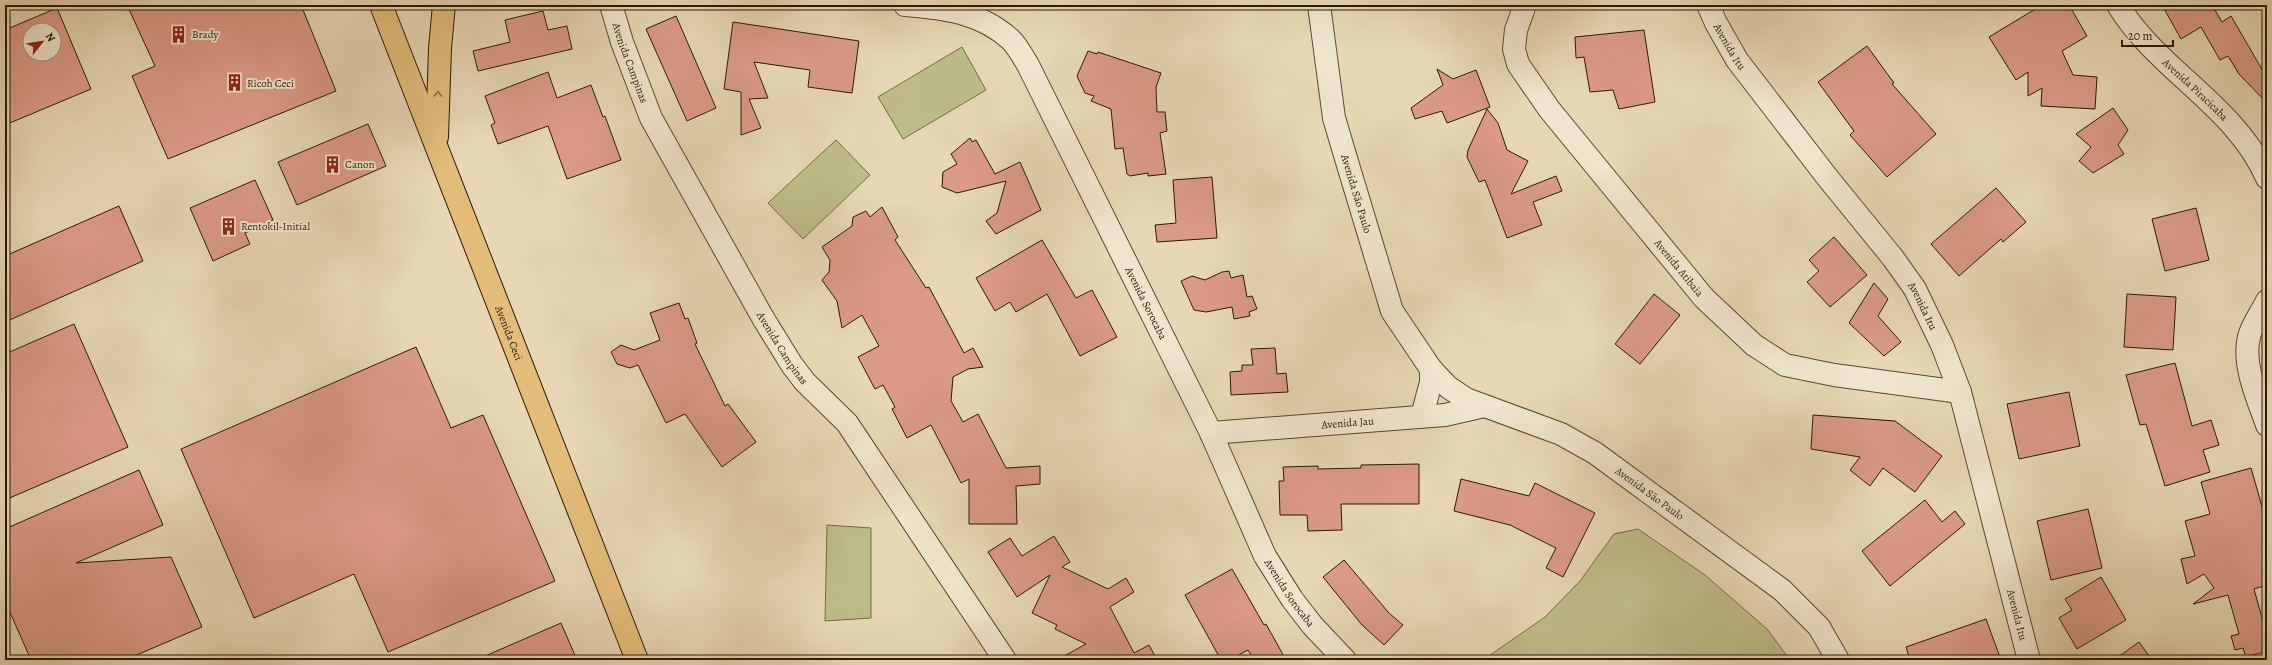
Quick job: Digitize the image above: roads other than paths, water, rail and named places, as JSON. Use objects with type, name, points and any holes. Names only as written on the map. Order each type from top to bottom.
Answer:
[{"type":"main road","name":"Avenida Ceci","points":[[381,5],[637,660]]},
{"type":"main road","points":[[437,147],[440,48],[444,5]]},
{"type":"street","name":"Avenida Campinas","points":[[611,5],[622,42],[651,118],[763,318],[792,365],[806,382],[847,423],[1005,660]]},
{"type":"street","name":"Avenida Sorocaba","points":[[905,5],[961,12],[989,23],[1012,41],[1028,65],[1211,433],[1265,556],[1292,599],[1312,626],[1345,660]]},
{"type":"street","name":"Avenida São Paulo","points":[[1319,5],[1334,118],[1392,311],[1431,369],[1448,387],[1466,399],[1561,434],[1595,453],[1782,590],[1819,627],[1838,660]]},
{"type":"street","name":"Avenida Atibaia","points":[[1525,5],[1516,30],[1514,42],[1514,49],[1518,64],[1548,109],[1704,298],[1732,327],[1754,345],[1785,365],[1841,376],[1960,392]]},
{"type":"street","name":"Avenida Itu","points":[[1708,5],[1716,23],[1737,60],[1827,177],[1893,258],[1915,289],[1942,346],[1960,392],[2029,660]]},
{"type":"street","name":"Avenida Piracicaba","points":[[2118,5],[2143,38],[2222,114],[2246,142],[2267,178]]},
{"type":"street","points":[[2267,301],[2249,336],[2248,355],[2256,394],[2267,424]]},
{"type":"street","points":[[1422,416],[1431,382],[1431,369]]},
{"type":"street","name":"Avenida Jau","points":[[1211,433],[1445,415],[1484,406]]},
{"type":"place","name":"Brady","points":[[179,34]]},
{"type":"place","name":"Ricoh Ceci","points":[[234,83]]},
{"type":"place","name":"Canon","points":[[332,164]]},
{"type":"place","name":"Rentokil-Initial","points":[[228,226]]}]
